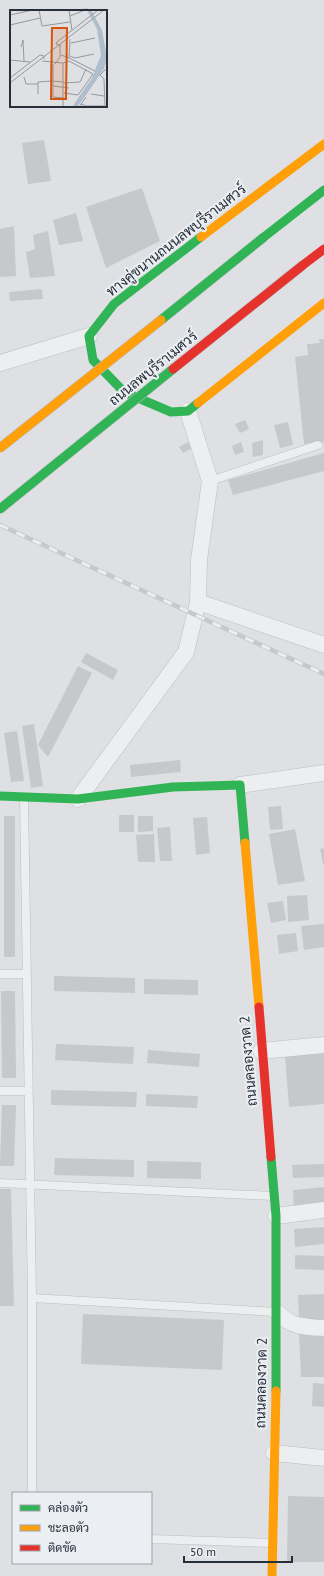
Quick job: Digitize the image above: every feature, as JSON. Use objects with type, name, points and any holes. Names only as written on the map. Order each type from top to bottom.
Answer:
[{"type":"main road","name":"ทางคู่ขนานถนนลพบุรีราเมศวร์","points":[[89,336],[114,304],[324,144]]},
{"type":"main road","points":[[0,448],[324,190]]},
{"type":"main road","name":"ถนนลพบุรีราเมศวร์","points":[[0,509],[324,249]]},
{"type":"main road","points":[[89,336],[93,360],[124,392],[171,412],[188,411],[324,303]]},
{"type":"main road","points":[[0,796],[78,799],[172,788],[240,785]]},
{"type":"main road","name":"ถนนคลองวาด 2","points":[[240,785],[276,1216],[277,1312],[272,1576]]},
{"type":"street","points":[[0,363],[89,336]]},
{"type":"street","points":[[78,799],[186,652],[198,602],[199,560],[210,481],[188,411]]},
{"type":"street","points":[[198,602],[324,645]]},
{"type":"street","points":[[240,785],[324,773]]},
{"type":"street","points":[[262,1050],[324,1045]]},
{"type":"street","points":[[276,1216],[324,1210]]},
{"type":"street","points":[[277,1312],[283,1319],[296,1326],[324,1328]]},
{"type":"street","points":[[274,1453],[324,1458]]},
{"type":"lane","points":[[210,481],[318,445]]},
{"type":"lane","points":[[24,797],[32,1298],[32,1492]]},
{"type":"lane","points":[[0,974],[26,974]]},
{"type":"lane","points":[[0,1091],[28,1091]]},
{"type":"lane","points":[[0,1183],[274,1196]]},
{"type":"lane","points":[[32,1298],[277,1312]]},
{"type":"lane","points":[[152,1539],[272,1543]]},
{"type":"building","points":[[88,8],[89,10],[72,10]]},
{"type":"building","points":[[44,140],[51,181],[28,184],[22,143]]},
{"type":"building","points":[[142,188],[160,241],[106,268],[86,207]]},
{"type":"building","points":[[76,213],[83,241],[59,245],[53,220]]},
{"type":"building","points":[[14,226],[16,276],[0,277],[0,229]]},
{"type":"building","points":[[48,231],[55,276],[30,278],[26,252],[35,249],[33,235]]},
{"type":"building","points":[[42,289],[43,299],[10,301],[9,292]]},
{"type":"building","points":[[319,339],[324,339],[324,442],[304,444],[295,357],[308,355],[307,344],[320,343]]},
{"type":"building","points":[[245,420],[249,429],[240,433],[235,424]]},
{"type":"building","points":[[288,422],[293,445],[280,448],[274,425]]},
{"type":"building","points":[[263,440],[263,455],[253,457],[252,443]]},
{"type":"building","points":[[188,442],[191,449],[183,453],[179,447]]},
{"type":"building","points":[[241,442],[244,452],[235,455],[232,446]]},
{"type":"building","points":[[324,453],[324,471],[233,495],[228,480]]},
{"type":"building","points":[[86,653],[118,670],[113,680],[81,662]]},
{"type":"building","points":[[78,666],[92,673],[48,757],[38,745]]},
{"type":"building","points":[[34,724],[43,786],[31,788],[22,726]]},
{"type":"building","points":[[17,731],[24,781],[11,782],[4,733]]},
{"type":"building","points":[[180,760],[181,772],[131,777],[130,765]]},
{"type":"building","points":[[281,806],[283,829],[270,830],[268,807]]},
{"type":"building","points":[[119,815],[134,815],[134,832],[119,832]]},
{"type":"building","points":[[4,816],[15,816],[15,957],[4,957]]},
{"type":"building","points":[[138,816],[153,816],[153,831],[138,832]]},
{"type":"building","points":[[207,817],[210,853],[196,855],[193,818]]},
{"type":"building","points":[[170,827],[172,861],[160,861],[157,828]]},
{"type":"building","points":[[295,829],[305,881],[278,885],[269,834]]},
{"type":"building","points":[[154,834],[155,862],[138,862],[136,835]]},
{"type":"building","points":[[324,848],[324,864],[323,864],[320,849]]},
{"type":"building","points":[[307,895],[309,920],[288,922],[287,896]]},
{"type":"building","points":[[283,901],[286,920],[271,923],[267,903]]},
{"type":"building","points":[[324,924],[324,947],[304,950],[301,926]]},
{"type":"building","points":[[296,933],[298,951],[279,954],[277,935]]},
{"type":"building","points":[[54,976],[135,978],[135,993],[54,991]]},
{"type":"building","points":[[144,979],[198,980],[198,995],[144,994]]},
{"type":"building","points":[[1,991],[15,991],[16,1078],[2,1078]]},
{"type":"building","points":[[56,1044],[134,1047],[133,1064],[55,1060]]},
{"type":"building","points":[[148,1050],[200,1054],[199,1067],[147,1063]]},
{"type":"building","points":[[324,1053],[324,1104],[289,1107],[285,1056]]},
{"type":"building","points":[[51,1090],[137,1092],[136,1107],[51,1105]]},
{"type":"building","points":[[146,1094],[198,1096],[197,1108],[146,1106]]},
{"type":"building","points":[[2,1105],[16,1105],[14,1166],[0,1166]]},
{"type":"building","points":[[55,1158],[134,1160],[134,1177],[54,1175]]},
{"type":"building","points":[[147,1161],[201,1162],[201,1179],[147,1178]]},
{"type":"building","points":[[324,1164],[324,1177],[293,1178],[292,1165]]},
{"type":"building","points":[[324,1187],[324,1207],[294,1210],[293,1190]]},
{"type":"building","points":[[0,1189],[11,1189],[14,1306],[0,1306]]},
{"type":"building","points":[[324,1227],[324,1244],[295,1247],[294,1229]]},
{"type":"building","points":[[295,1255],[324,1256],[324,1270],[295,1269]]},
{"type":"building","points":[[324,1294],[324,1319],[299,1321],[298,1295]]},
{"type":"building","points":[[83,1314],[224,1320],[222,1370],[81,1364]]},
{"type":"building","points":[[324,1331],[324,1377],[301,1377],[299,1333]]},
{"type":"building","points":[[313,1383],[324,1384],[324,1407],[312,1406]]},
{"type":"building","points":[[288,1496],[324,1497],[324,1562],[287,1562]]},
{"type":"railway","points":[[0,525],[324,674]]},
{"type":"traffic: fast","points":[[264,237],[324,190]]},
{"type":"traffic: fast","points":[[198,403],[188,411],[171,412],[124,392],[93,360],[89,336],[114,304],[201,237]]},
{"type":"traffic: fast","points":[[161,320],[264,237]]},
{"type":"traffic: fast","points":[[0,509],[173,369]]},
{"type":"traffic: fast","points":[[0,796],[78,799],[173,787],[240,785],[245,843]]},
{"type":"traffic: fast","points":[[271,1157],[276,1216],[276,1391]]},
{"type":"traffic: slow","points":[[201,237],[324,144]]},
{"type":"traffic: slow","points":[[198,403],[324,303]]},
{"type":"traffic: slow","points":[[0,448],[161,320]]},
{"type":"traffic: slow","points":[[245,843],[259,1007]]},
{"type":"traffic: slow","points":[[272,1576],[276,1391]]},
{"type":"traffic: jam","points":[[303,265],[324,249]]},
{"type":"traffic: jam","points":[[173,369],[303,265]]},
{"type":"traffic: jam","points":[[259,1007],[271,1157]]}]
